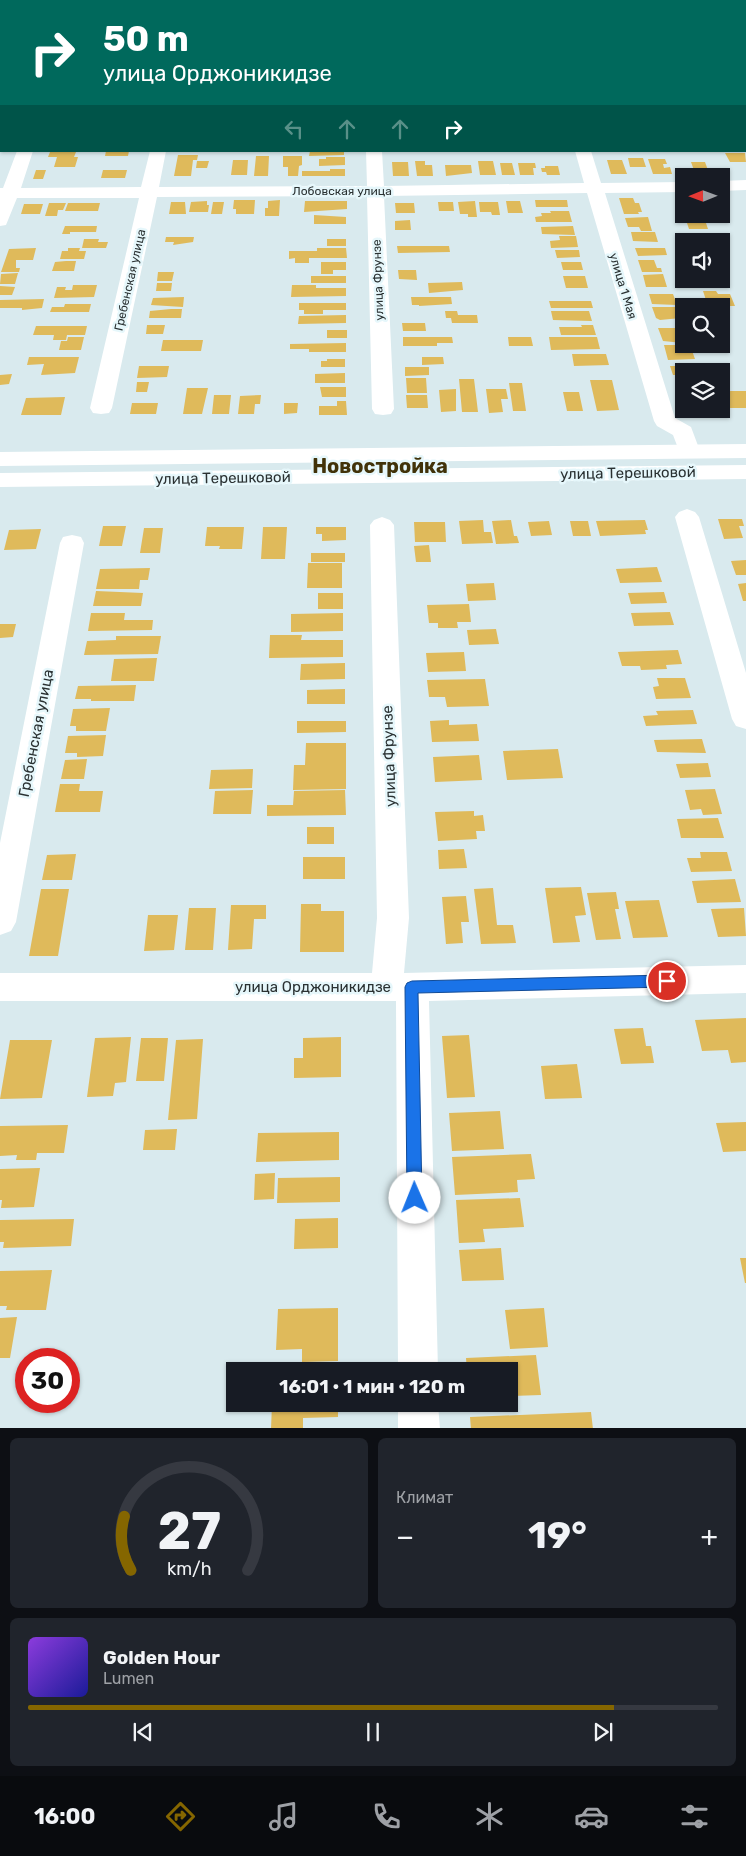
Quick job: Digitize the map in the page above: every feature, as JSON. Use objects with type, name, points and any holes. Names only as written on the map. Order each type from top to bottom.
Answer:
[{"type":"street","points":[[0,221],[5,193],[25,152]]},
{"type":"street","name":"Гребенская улица","points":[[101,408],[158,152]]},
{"type":"street","name":"улица Фрунзе","points":[[374,152],[383,409]]},
{"type":"street","name":"улица 1 Мая","points":[[583,152],[665,421],[683,432],[689,451]]},
{"type":"street","points":[[730,186],[746,185]]},
{"type":"street","name":"Лобовская улица","points":[[5,193],[375,191],[675,186]]},
{"type":"street","name":"улица Терешковой","points":[[0,459],[746,451]]},
{"type":"street","name":"улица Терешковой","points":[[0,480],[746,472]]},
{"type":"street","points":[[687,517],[746,719]]},
{"type":"street","name":"улица Фрунзе","points":[[382,525],[393,918],[399,987],[418,1362]]},
{"type":"street","name":"Гребенская улица","points":[[0,922],[72,543]]},
{"type":"street","name":"улица Орджоникидзе","points":[[0,987],[399,987],[746,979]]},
{"type":"street","points":[[418,1412],[419,1428]]},
{"type":"building","points":[[50,152],[76,152],[74,157],[78,157],[75,167],[54,167],[57,157],[48,157]]},
{"type":"building","points":[[106,152],[129,152],[128,156],[105,156]]},
{"type":"building","points":[[310,152],[344,152],[344,155],[309,156]]},
{"type":"building","points":[[725,153],[745,153],[746,162],[730,162]]},
{"type":"building","points":[[178,155],[198,155],[197,160],[193,160],[191,176],[174,176]]},
{"type":"building","points":[[256,156],[269,156],[268,176],[254,176]]},
{"type":"building","points":[[283,156],[302,156],[302,165],[299,166],[298,176],[288,176],[288,167],[283,167]]},
{"type":"building","points":[[326,157],[345,157],[345,165],[319,166],[319,159],[326,159]]},
{"type":"building","points":[[628,158],[643,158],[646,167],[630,167]]},
{"type":"building","points":[[648,159],[665,159],[667,164],[663,164],[664,168],[670,167],[672,174],[653,174]]},
{"type":"building","points":[[233,160],[248,160],[247,175],[231,175]]},
{"type":"building","points":[[607,160],[622,160],[627,174],[611,174]]},
{"type":"building","points":[[197,161],[209,161],[207,168],[196,168]]},
{"type":"building","points":[[415,161],[425,161],[425,165],[432,165],[433,176],[417,176]]},
{"type":"building","points":[[478,161],[493,161],[496,175],[480,175]]},
{"type":"building","points":[[392,162],[408,162],[409,176],[393,176]]},
{"type":"building","points":[[691,162],[705,162],[707,168],[693,168]]},
{"type":"building","points":[[500,163],[512,163],[515,175],[502,175]]},
{"type":"building","points":[[518,163],[535,163],[536,168],[533,168],[534,175],[520,175]]},
{"type":"building","points":[[445,165],[471,165],[472,173],[446,176]]},
{"type":"building","points":[[545,166],[558,166],[560,175],[547,175],[546,172],[542,172],[541,168],[545,168]]},
{"type":"building","points":[[330,169],[345,169],[345,176],[302,176],[302,171],[330,171]]},
{"type":"building","points":[[36,170],[46,170],[43,179],[33,179]]},
{"type":"building","points":[[103,170],[127,170],[125,178],[101,178]]},
{"type":"building","points":[[619,198],[633,198],[635,203],[639,203],[642,212],[638,212],[639,214],[624,214]]},
{"type":"building","points":[[234,200],[255,200],[254,214],[236,214],[236,209],[233,209]]},
{"type":"building","points":[[280,200],[279,216],[265,216],[265,208],[268,208],[268,201]]},
{"type":"building","points":[[535,200],[567,200],[568,207],[536,207]]},
{"type":"building","points":[[207,201],[207,205],[209,205],[208,212],[189,212],[191,202]]},
{"type":"building","points":[[305,201],[347,201],[347,209],[304,212]]},
{"type":"building","points":[[475,201],[477,217],[468,217],[468,214],[460,214],[458,202]]},
{"type":"building","points":[[506,201],[520,201],[523,213],[508,213]]},
{"type":"building","points":[[171,202],[185,202],[186,214],[169,214]]},
{"type":"building","points":[[213,202],[224,202],[222,214],[211,214]]},
{"type":"building","points":[[438,202],[453,202],[454,211],[439,211]]},
{"type":"building","points":[[479,202],[498,202],[500,215],[492,215],[491,212],[480,212]]},
{"type":"building","points":[[49,203],[66,203],[63,210],[58,210],[57,216],[45,216]]},
{"type":"building","points":[[68,203],[100,203],[98,211],[65,211]]},
{"type":"building","points":[[395,203],[414,203],[415,213],[396,213]]},
{"type":"building","points":[[24,204],[43,204],[40,214],[21,214]]},
{"type":"building","points":[[550,211],[569,211],[572,222],[536,222],[535,217],[542,216],[541,213],[551,213]]},
{"type":"building","points":[[314,215],[346,217],[346,224],[314,224]]},
{"type":"building","points":[[648,217],[652,231],[641,231],[639,227],[628,227],[625,218]]},
{"type":"building","points":[[410,220],[411,230],[395,230],[395,221]]},
{"type":"building","points":[[687,223],[706,223],[708,229],[689,229]]},
{"type":"building","points":[[65,226],[97,226],[96,232],[70,232],[70,234],[62,234]]},
{"type":"building","points":[[573,226],[575,235],[542,234],[541,227]]},
{"type":"building","points":[[631,232],[655,232],[658,242],[633,241]]},
{"type":"building","points":[[559,236],[576,236],[578,247],[551,248],[550,241],[560,240]]},
{"type":"building","points":[[166,237],[194,237],[193,242],[173,245],[174,242],[165,242]]},
{"type":"building","points":[[84,239],[99,239],[98,242],[108,242],[106,248],[82,248]]},
{"type":"building","points":[[327,239],[346,239],[346,246],[327,246]]},
{"type":"building","points":[[397,246],[449,246],[450,252],[398,253]]},
{"type":"building","points":[[36,248],[33,260],[16,260],[16,268],[20,268],[19,272],[1,272],[9,249]]},
{"type":"building","points":[[68,248],[80,248],[79,251],[86,251],[84,259],[60,259],[62,251],[68,251]]},
{"type":"building","points":[[317,248],[346,248],[347,258],[309,258],[309,263],[295,263],[295,258],[289,259],[289,251],[317,251]]},
{"type":"building","points":[[635,248],[665,248],[667,255],[638,256]]},
{"type":"building","points":[[555,250],[579,250],[580,257],[557,258]]},
{"type":"building","points":[[638,260],[654,260],[657,268],[661,268],[662,272],[642,272]]},
{"type":"building","points":[[76,261],[74,271],[52,271],[55,262]]},
{"type":"building","points":[[321,262],[346,262],[346,270],[333,270],[333,274],[321,274]]},
{"type":"building","points":[[561,262],[581,262],[583,270],[563,270]]},
{"type":"building","points":[[398,270],[416,270],[417,280],[399,279]]},
{"type":"building","points":[[158,272],[174,272],[172,281],[157,281]]},
{"type":"building","points":[[18,273],[15,284],[0,284],[1,274]]},
{"type":"building","points":[[663,274],[667,287],[646,287],[643,275]]},
{"type":"building","points":[[311,276],[346,276],[346,283],[311,283]]},
{"type":"building","points":[[563,276],[585,276],[588,288],[566,288]]},
{"type":"building","points":[[462,282],[463,290],[429,293],[428,283]]},
{"type":"building","points":[[157,283],[172,283],[171,291],[156,291]]},
{"type":"building","points":[[73,285],[97,285],[94,297],[54,298],[57,287],[66,287],[65,290],[72,290]]},
{"type":"building","points":[[292,285],[316,285],[316,288],[346,288],[346,296],[291,297]]},
{"type":"building","points":[[0,286],[15,287],[12,295],[0,295]]},
{"type":"building","points":[[703,291],[730,294],[735,306],[730,306],[730,298],[705,298]]},
{"type":"building","points":[[649,294],[673,294],[675,300],[675,305],[652,304]]},
{"type":"building","points":[[184,297],[183,307],[151,305],[153,298]]},
{"type":"building","points":[[411,297],[451,297],[452,304],[412,305]]},
{"type":"building","points":[[44,299],[42,308],[22,310],[22,308],[0,308],[0,300]]},
{"type":"building","points":[[549,301],[591,301],[593,308],[551,308]]},
{"type":"building","points":[[299,303],[346,303],[346,310],[323,310],[323,314],[304,314],[304,310],[299,310]]},
{"type":"building","points":[[65,304],[91,304],[89,312],[50,312],[52,307],[64,307]]},
{"type":"building","points":[[652,307],[675,307],[675,319],[660,320],[656,318]]},
{"type":"building","points":[[182,309],[181,318],[149,318],[150,311]]},
{"type":"building","points":[[445,311],[457,311],[458,315],[477,315],[478,323],[452,323],[451,318],[446,318]]},
{"type":"building","points":[[551,311],[589,311],[592,321],[553,320]]},
{"type":"building","points":[[346,315],[346,323],[298,324],[299,316]]},
{"type":"building","points":[[402,323],[425,323],[426,331],[403,331]]},
{"type":"building","points":[[147,325],[165,325],[163,334],[146,334]]},
{"type":"building","points":[[581,325],[593,325],[596,335],[561,335],[559,327],[582,327]]},
{"type":"building","points":[[36,326],[87,326],[85,335],[67,335],[66,340],[53,340],[54,335],[33,335]]},
{"type":"building","points":[[658,328],[675,328],[675,342],[663,341]]},
{"type":"building","points":[[327,330],[347,330],[347,338],[327,338]]},
{"type":"building","points":[[68,337],[84,337],[81,350],[59,350],[61,341],[67,341]]},
{"type":"building","points":[[403,337],[452,337],[453,343],[437,343],[437,346],[403,346]]},
{"type":"building","points":[[508,337],[531,337],[533,346],[509,346]]},
{"type":"building","points":[[549,337],[597,337],[600,349],[551,350]]},
{"type":"building","points":[[163,340],[203,340],[201,351],[161,351]]},
{"type":"building","points":[[346,343],[346,352],[309,352],[309,349],[290,349],[290,344]]},
{"type":"building","points":[[664,345],[675,345],[675,353],[693,353],[695,359],[668,360]]},
{"type":"building","points":[[572,354],[606,354],[609,365],[574,366]]},
{"type":"building","points":[[29,357],[79,357],[75,373],[41,375],[44,364],[27,365]]},
{"type":"building","points":[[422,357],[443,357],[444,364],[422,365]]},
{"type":"building","points":[[327,359],[345,359],[345,367],[321,367],[321,361],[327,361]]},
{"type":"building","points":[[139,366],[169,366],[167,377],[137,378]]},
{"type":"building","points":[[670,366],[675,366],[675,375],[673,375]]},
{"type":"building","points":[[405,367],[429,367],[429,375],[405,376]]},
{"type":"building","points":[[345,373],[345,383],[315,383],[315,374]]},
{"type":"building","points":[[12,374],[9,384],[0,385],[0,375]]},
{"type":"building","points":[[406,378],[426,378],[427,393],[407,393]]},
{"type":"building","points":[[459,379],[474,379],[478,412],[462,412]]},
{"type":"building","points":[[590,380],[612,380],[619,410],[597,411]]},
{"type":"building","points":[[137,382],[149,382],[147,392],[136,392]]},
{"type":"building","points":[[509,383],[522,383],[526,411],[513,411]]},
{"type":"building","points":[[320,387],[346,387],[346,397],[322,397]]},
{"type":"building","points":[[187,388],[208,388],[202,414],[183,414]]},
{"type":"building","points":[[456,389],[456,411],[441,412],[439,390]]},
{"type":"building","points":[[486,389],[506,389],[508,399],[501,399],[503,412],[489,413]]},
{"type":"building","points":[[730,391],[746,391],[746,408],[730,408]]},
{"type":"building","points":[[563,392],[579,392],[583,411],[567,411]]},
{"type":"building","points":[[214,395],[231,395],[229,414],[212,414]]},
{"type":"building","points":[[261,395],[260,404],[255,404],[254,414],[238,414],[240,396]]},
{"type":"building","points":[[406,395],[427,395],[428,408],[407,408]]},
{"type":"building","points":[[65,397],[61,415],[21,415],[26,398]]},
{"type":"building","points":[[337,401],[346,401],[347,415],[319,415],[319,406],[337,406]]},
{"type":"building","points":[[132,403],[158,403],[156,414],[130,414]]},
{"type":"building","points":[[284,403],[298,403],[297,413],[284,414]]},
{"type":"building","points":[[718,519],[742,519],[744,526],[739,526],[743,538],[724,539]]},
{"type":"building","points":[[483,520],[484,532],[491,532],[493,543],[462,544],[459,521]]},
{"type":"building","points":[[511,520],[514,536],[517,536],[519,543],[496,544],[492,521]]},
{"type":"building","points":[[645,520],[648,530],[645,530],[646,534],[600,536],[596,521]]},
{"type":"building","points":[[549,521],[552,535],[531,536],[528,522]]},
{"type":"building","points":[[570,521],[588,521],[591,536],[573,536]]},
{"type":"building","points":[[414,522],[445,522],[446,542],[415,542]]},
{"type":"building","points":[[103,526],[126,526],[122,546],[99,546]]},
{"type":"building","points":[[207,527],[244,527],[242,549],[219,549],[220,546],[205,546]]},
{"type":"building","points":[[263,527],[287,527],[285,559],[261,559]]},
{"type":"building","points":[[316,527],[346,527],[346,540],[322,541],[322,534],[316,534]]},
{"type":"building","points":[[144,528],[163,528],[160,553],[140,553]]},
{"type":"building","points":[[41,529],[36,549],[4,550],[9,530]]},
{"type":"building","points":[[429,545],[431,562],[416,562],[414,546]]},
{"type":"building","points":[[311,553],[345,553],[345,562],[311,562]]},
{"type":"building","points":[[746,560],[746,575],[736,575],[731,561]]},
{"type":"building","points":[[308,563],[342,563],[342,588],[307,588]]},
{"type":"building","points":[[657,567],[662,582],[620,583],[616,569]]},
{"type":"building","points":[[150,568],[148,580],[140,580],[139,589],[96,589],[100,569]]},
{"type":"building","points":[[494,583],[496,600],[468,601],[466,584]]},
{"type":"building","points":[[746,583],[746,601],[743,601],[738,584]]},
{"type":"building","points":[[96,591],[143,593],[141,606],[93,606]]},
{"type":"building","points":[[664,592],[667,603],[631,604],[628,593]]},
{"type":"building","points":[[318,593],[343,593],[343,609],[318,609]]},
{"type":"building","points":[[469,604],[471,622],[457,622],[458,628],[438,628],[438,623],[429,623],[427,605]]},
{"type":"building","points":[[670,612],[674,625],[634,626],[631,613]]},
{"type":"building","points":[[91,613],[125,613],[124,620],[153,620],[152,630],[88,631]]},
{"type":"building","points":[[343,613],[343,631],[291,632],[291,614]]},
{"type":"building","points":[[0,624],[16,624],[13,637],[0,638]]},
{"type":"building","points":[[496,629],[499,644],[469,645],[467,630]]},
{"type":"building","points":[[270,635],[302,635],[301,640],[343,640],[343,657],[269,658]]},
{"type":"building","points":[[116,636],[161,636],[158,654],[84,655],[87,641],[116,640]]},
{"type":"building","points":[[678,650],[682,664],[666,665],[667,669],[641,670],[640,666],[622,666],[618,652]]},
{"type":"building","points":[[464,652],[466,671],[428,672],[426,653]]},
{"type":"building","points":[[157,658],[154,681],[111,681],[114,659]]},
{"type":"building","points":[[345,663],[345,679],[300,680],[301,664]]},
{"type":"building","points":[[657,678],[685,678],[691,698],[656,699],[653,687],[659,686]]},
{"type":"building","points":[[485,679],[489,706],[447,707],[445,697],[429,697],[427,680]]},
{"type":"building","points":[[136,685],[134,701],[75,699],[78,686]]},
{"type":"building","points":[[345,689],[345,704],[307,704],[307,690]]},
{"type":"building","points":[[110,708],[106,731],[76,731],[76,726],[70,726],[73,709]]},
{"type":"building","points":[[693,710],[697,724],[646,726],[643,716],[658,715],[656,711]]},
{"type":"building","points":[[449,720],[449,725],[477,724],[479,741],[432,742],[430,721]]},
{"type":"building","points":[[297,721],[346,721],[346,732],[297,733]]},
{"type":"building","points":[[106,735],[103,756],[77,757],[77,753],[65,753],[68,736]]},
{"type":"building","points":[[702,739],[706,753],[657,752],[654,740]]},
{"type":"building","points":[[306,743],[346,743],[346,789],[293,790],[294,765],[305,765]]},
{"type":"building","points":[[558,749],[563,778],[507,780],[503,751]]},
{"type":"building","points":[[479,755],[482,780],[435,782],[433,757]]},
{"type":"building","points":[[87,759],[84,779],[61,779],[65,760]]},
{"type":"building","points":[[708,763],[711,777],[680,778],[676,764]]},
{"type":"building","points":[[253,769],[252,788],[209,789],[211,770]]},
{"type":"building","points":[[60,784],[80,784],[79,791],[103,791],[100,812],[55,812]]},
{"type":"building","points":[[715,789],[722,814],[703,815],[701,809],[690,810],[685,790]]},
{"type":"building","points":[[253,790],[251,814],[213,814],[215,791]]},
{"type":"building","points":[[345,790],[346,815],[267,816],[267,805],[293,805],[294,791]]},
{"type":"building","points":[[474,811],[474,816],[483,815],[485,831],[476,831],[477,839],[438,841],[435,812]]},
{"type":"building","points":[[718,818],[724,838],[681,838],[677,819]]},
{"type":"building","points":[[307,827],[334,827],[334,844],[307,844]]},
{"type":"building","points":[[464,849],[467,868],[439,869],[438,850]]},
{"type":"building","points":[[700,852],[727,852],[732,871],[691,872],[687,858],[701,858]]},
{"type":"building","points":[[76,854],[72,880],[42,880],[47,855]]},
{"type":"building","points":[[303,857],[345,857],[345,879],[303,879]]},
{"type":"building","points":[[735,879],[741,902],[697,903],[692,881]]},
{"type":"building","points":[[581,887],[586,915],[575,916],[580,942],[553,943],[545,888]]},
{"type":"building","points":[[493,888],[497,925],[513,925],[516,943],[481,944],[474,889]]},
{"type":"building","points":[[41,889],[69,889],[58,956],[29,956]]},
{"type":"building","points":[[616,892],[619,909],[615,909],[621,939],[596,940],[587,893]]},
{"type":"building","points":[[466,896],[469,922],[461,922],[463,943],[446,944],[442,897]]},
{"type":"building","points":[[659,900],[668,937],[633,938],[625,901]]},
{"type":"building","points":[[301,904],[321,904],[321,911],[344,911],[344,952],[300,952]]},
{"type":"building","points":[[231,905],[266,905],[266,919],[254,919],[252,949],[228,950]]},
{"type":"building","points":[[189,908],[216,908],[213,950],[185,950]]},
{"type":"building","points":[[744,908],[746,936],[718,937],[711,909]]},
{"type":"building","points":[[148,915],[178,915],[174,950],[144,951]]},
{"type":"building","points":[[746,1018],[746,1062],[731,1063],[728,1050],[702,1051],[695,1020]]},
{"type":"building","points":[[643,1028],[646,1046],[651,1046],[654,1063],[621,1064],[614,1029]]},
{"type":"building","points":[[469,1035],[475,1097],[447,1098],[442,1036]]},
{"type":"building","points":[[131,1037],[126,1082],[115,1083],[113,1096],[87,1097],[95,1038]]},
{"type":"building","points":[[341,1037],[341,1077],[294,1078],[294,1058],[303,1058],[303,1038]]},
{"type":"building","points":[[141,1038],[168,1038],[164,1081],[136,1081]]},
{"type":"building","points":[[203,1039],[197,1119],[168,1120],[176,1040]]},
{"type":"building","points":[[10,1040],[52,1040],[42,1098],[0,1099]]},
{"type":"building","points":[[577,1064],[582,1098],[545,1099],[541,1066]]},
{"type":"building","points":[[500,1111],[504,1149],[452,1151],[449,1113]]},
{"type":"building","points":[[746,1122],[746,1151],[723,1152],[716,1123]]},
{"type":"building","points":[[68,1125],[64,1153],[37,1153],[36,1160],[16,1160],[17,1155],[0,1156],[0,1126]]},
{"type":"building","points":[[177,1129],[175,1150],[143,1150],[145,1130]]},
{"type":"building","points":[[339,1132],[339,1160],[256,1162],[258,1133]]},
{"type":"building","points":[[531,1154],[535,1179],[517,1180],[518,1192],[455,1195],[452,1157]]},
{"type":"building","points":[[40,1168],[34,1207],[1,1208],[0,1169]]},
{"type":"building","points":[[275,1173],[274,1199],[254,1200],[255,1174]]},
{"type":"building","points":[[340,1177],[340,1202],[277,1203],[278,1178]]},
{"type":"building","points":[[520,1198],[524,1227],[483,1229],[485,1242],[459,1243],[456,1200]]},
{"type":"building","points":[[338,1218],[338,1248],[294,1249],[295,1219]]},
{"type":"building","points":[[74,1219],[71,1246],[3,1248],[4,1242],[0,1242],[0,1220]]},
{"type":"building","points":[[501,1248],[504,1280],[462,1281],[459,1250]]},
{"type":"building","points":[[740,1258],[746,1258],[746,1283],[745,1283]]},
{"type":"building","points":[[52,1270],[46,1310],[6,1310],[7,1306],[0,1306],[0,1271]]},
{"type":"building","points":[[338,1308],[338,1361],[302,1362],[302,1349],[276,1350],[278,1309]]},
{"type":"building","points":[[544,1308],[548,1347],[510,1349],[505,1310]]},
{"type":"building","points":[[17,1317],[10,1358],[0,1358],[0,1318]]},
{"type":"building","points":[[536,1355],[541,1395],[518,1396],[518,1362],[466,1362],[466,1358]]},
{"type":"building","points":[[272,1412],[338,1412],[338,1417],[303,1418],[303,1428],[271,1428]]},
{"type":"building","points":[[591,1412],[593,1428],[471,1428],[470,1417]]},
{"type":"district","name":"Новостройка","points":[[380,466]]},
{"type":"route","points":[[415,1198],[412,987],[667,981]]}]
